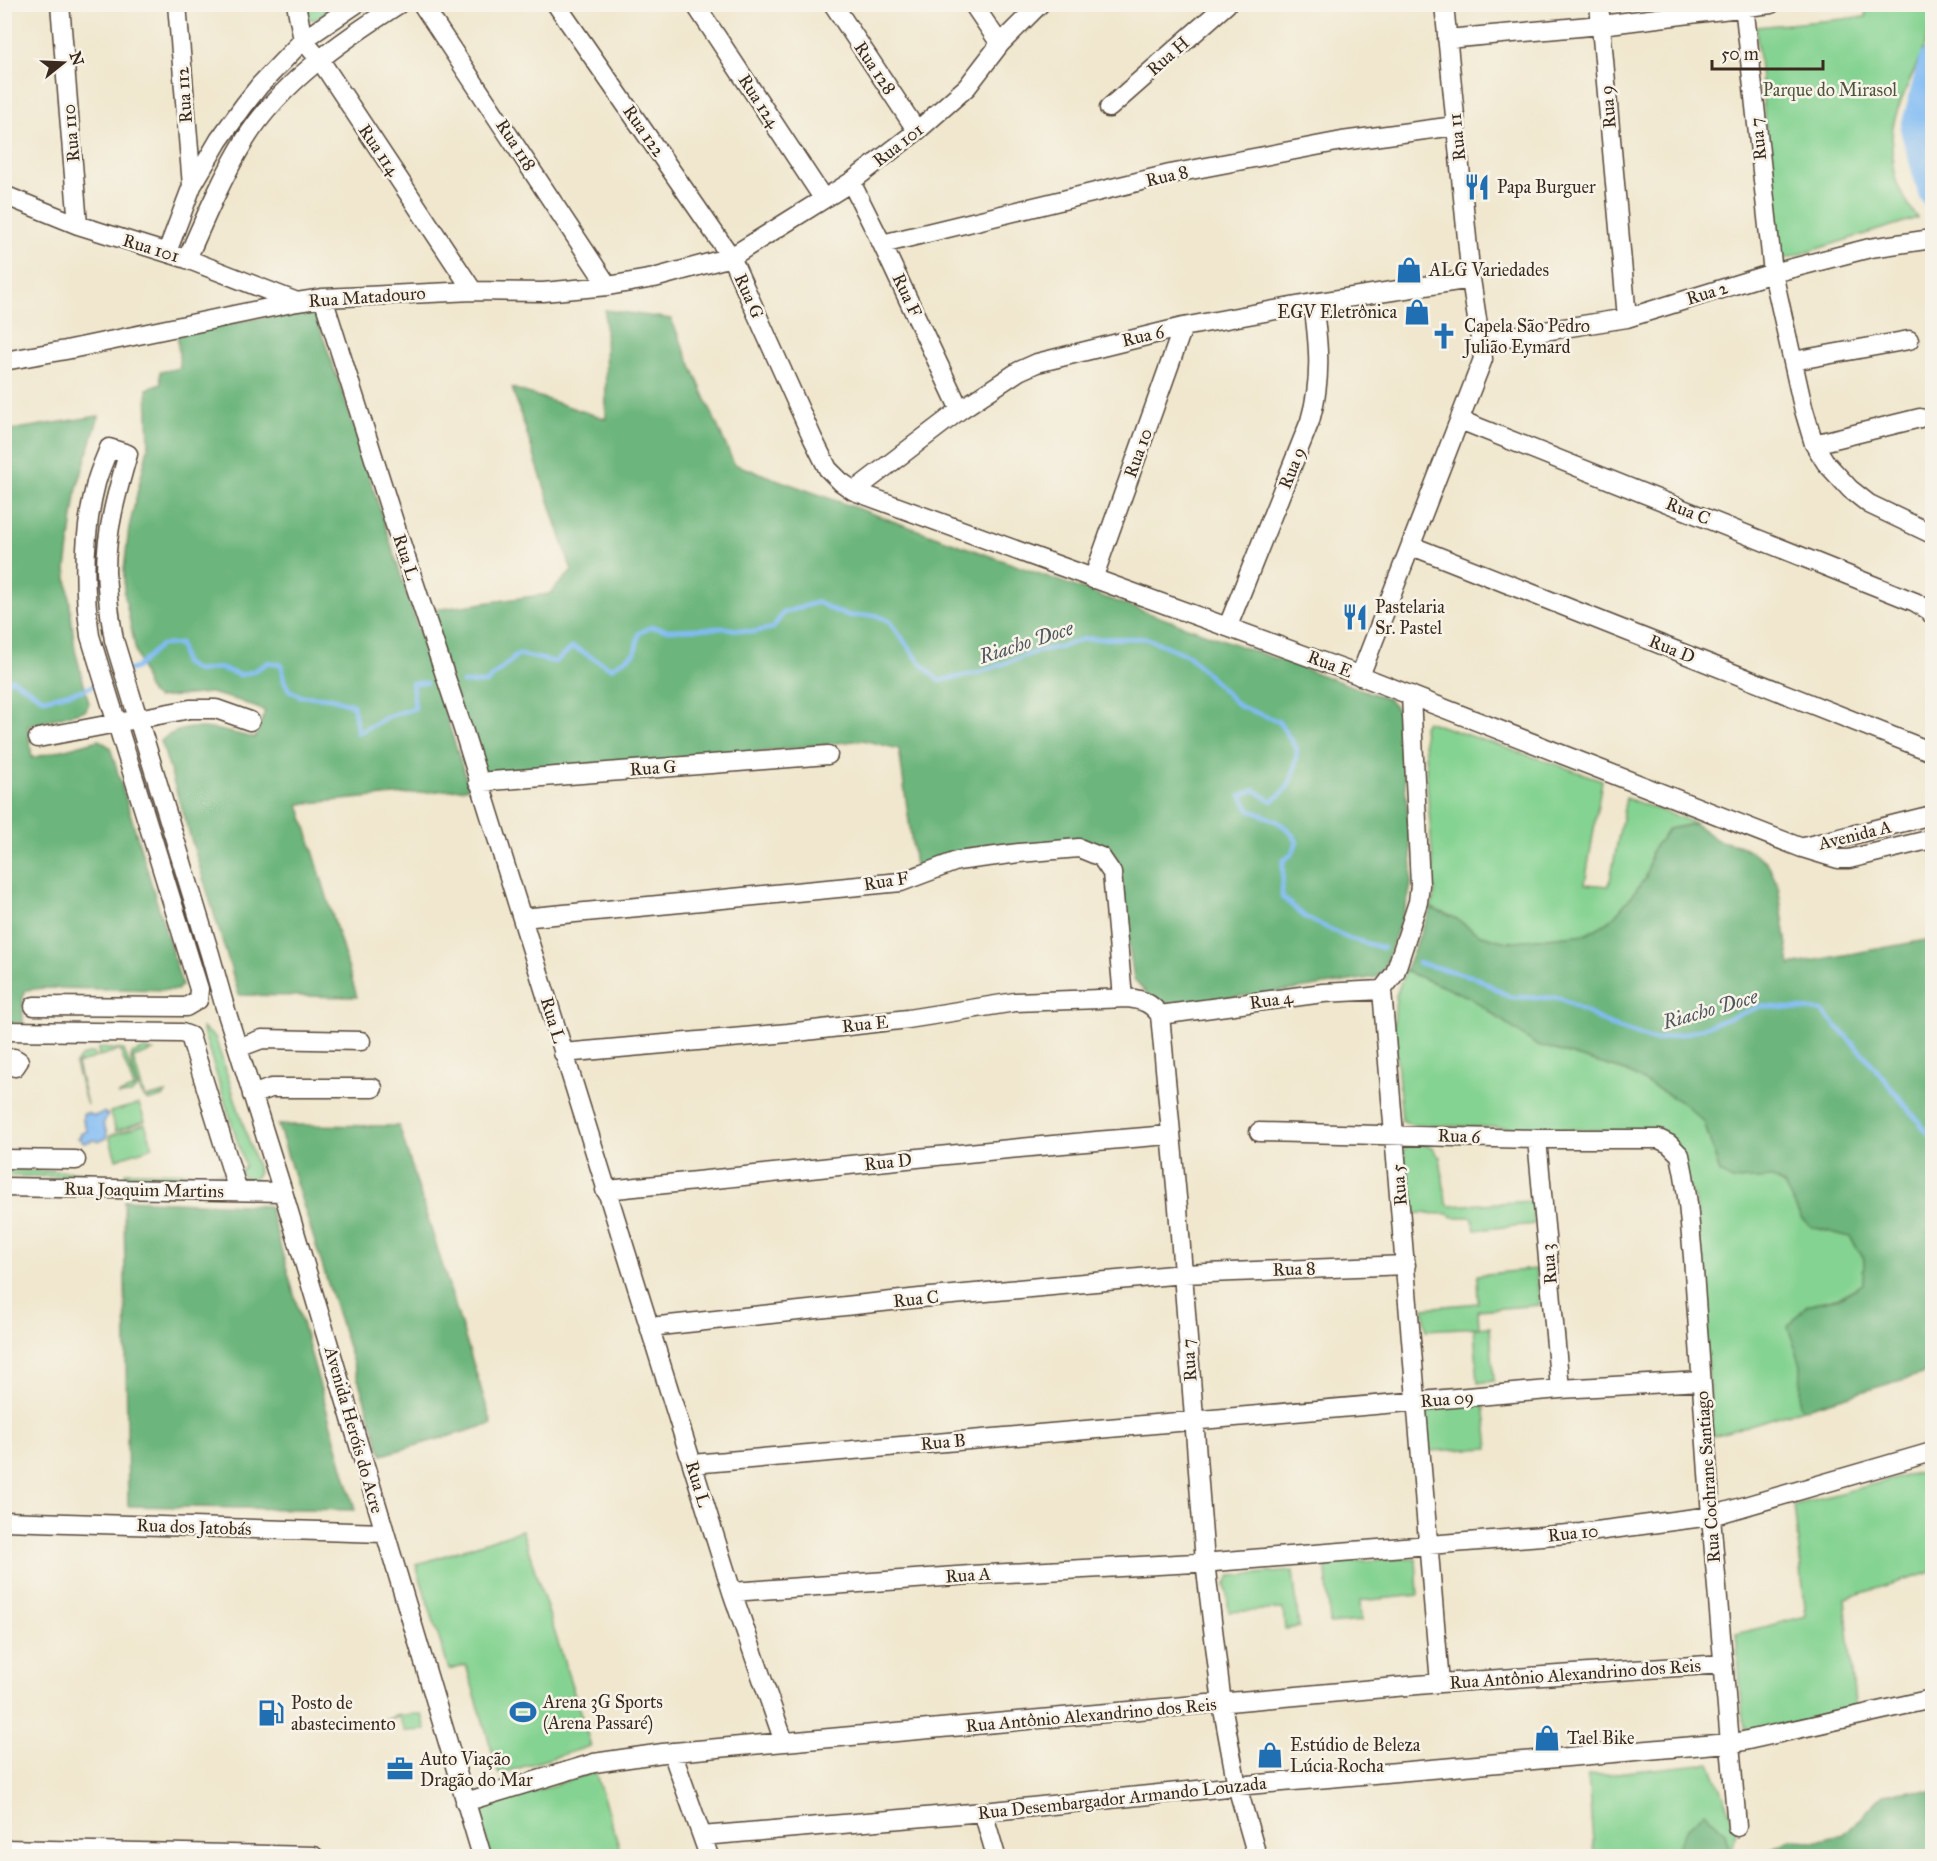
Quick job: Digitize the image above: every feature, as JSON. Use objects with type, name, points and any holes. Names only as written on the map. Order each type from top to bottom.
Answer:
[{"type":"street","name":"Rua 110","points":[[60,4],[78,225]]},
{"type":"street","name":"Rua 112","points":[[177,4],[192,186]]},
{"type":"street","name":"Rua 114","points":[[296,4],[303,40],[320,60],[473,291]]},
{"type":"street","points":[[167,252],[192,186],[238,112],[303,40],[356,4]]},
{"type":"street","points":[[188,259],[216,192],[246,139],[277,100],[320,60],[359,30],[399,4]]},
{"type":"street","name":"Rua 118","points":[[422,4],[608,286]]},
{"type":"street","name":"Rua 122","points":[[556,4],[731,257]]},
{"type":"street","name":"Rua 124","points":[[695,4],[823,198]]},
{"type":"street","name":"Rua 128","points":[[832,4],[917,131]]},
{"type":"street","points":[[973,4],[1000,44]]},
{"type":"street","name":"Rua 101","points":[[731,257],[850,182],[917,131],[967,87],[1000,44],[1040,4]]},
{"type":"street","name":"Rua H","points":[[1109,108],[1227,4]]},
{"type":"street","name":"Rua 11","points":[[1444,4],[1471,279],[1481,341]]},
{"type":"street","name":"Rua 9","points":[[1599,4],[1627,318]]},
{"type":"street","points":[[1447,39],[1601,25],[1771,4]]},
{"type":"street","name":"Rua 7","points":[[1744,6],[1773,273],[1803,407],[1814,444],[1826,463],[1850,489],[1869,504],[1932,534]]},
{"type":"street","name":"Rua 8","points":[[882,244],[1170,174],[1342,141],[1455,126]]},
{"type":"street","name":"Rua F","points":[[850,182],[882,244],[960,410]]},
{"type":"street","name":"Rua 101","points":[[4,195],[78,225],[188,259],[297,302]]},
{"type":"street","name":"Rua 2","points":[[1481,341],[1627,318],[1773,273],[1884,244],[1927,239]]},
{"type":"street","name":"Rua Matadouro","points":[[4,361],[323,298],[473,291],[543,292],[608,286],[654,278],[731,257]]},
{"type":"street","name":"Rua G","points":[[731,257],[828,469],[854,491]]},
{"type":"street","name":"Rua 6","points":[[854,491],[960,410],[1018,370],[1037,363],[1183,327],[1313,303],[1471,279]]},
{"type":"street","name":"Rua L","points":[[323,298],[522,918],[732,1592],[784,1742]]},
{"type":"street","name":"Rua 9","points":[[1228,626],[1310,422],[1319,375],[1319,345],[1313,303]]},
{"type":"street","name":"Rua 10","points":[[1093,579],[1183,327]]},
{"type":"street","points":[[1793,361],[1909,340]]},
{"type":"street","points":[[1360,676],[1483,359],[1481,341]]},
{"type":"street","points":[[1814,444],[1920,418]]},
{"type":"street","name":"Rua C","points":[[1460,420],[1927,609]]},
{"type":"street","name":"Avenida Heróis do Acre","points":[[116,722],[90,636],[86,552],[96,481],[109,448],[128,454],[110,529],[107,559],[107,593],[118,657],[283,1192],[482,1857]]},
{"type":"street","name":"Rua E","points":[[854,491],[1228,626],[1802,848]]},
{"type":"street","name":"Rua D","points":[[1412,546],[1932,752]]},
{"type":"street","points":[[1382,990],[1395,973],[1414,917],[1420,885],[1411,695]]},
{"type":"street","points":[[38,738],[138,718],[204,708],[229,712],[250,721]]},
{"type":"street","points":[[34,1006],[186,1007],[198,1000],[199,989],[196,976],[116,722]]},
{"type":"street","name":"Rua G","points":[[478,782],[828,755]]},
{"type":"street","name":"Avenida A","points":[[1802,848],[1932,815]]},
{"type":"street","name":"Avenida A","points":[[1802,848],[1838,859],[1849,859],[1932,839]]},
{"type":"street","name":"Rua F","points":[[522,918],[901,882],[957,861],[1079,848],[1101,857],[1108,864],[1112,873],[1123,998]]},
{"type":"street","name":"Rua 4","points":[[1160,1015],[1323,993],[1382,990]]},
{"type":"street","name":"Rua 5","points":[[1382,990],[1440,1683]]},
{"type":"street","name":"Rua E","points":[[563,1053],[875,1023],[1015,1002],[1123,998],[1143,1000],[1153,1005],[1160,1015]]},
{"type":"street","name":"Rua 7","points":[[1160,1015],[1205,1562],[1222,1704],[1237,1786],[1257,1857]]},
{"type":"street","points":[[4,1031],[182,1033],[190,1036],[238,1191]]},
{"type":"street","points":[[238,1048],[262,1039],[361,1041]]},
{"type":"street","points":[[252,1095],[271,1088],[373,1088]]},
{"type":"street","name":"Rua 6","points":[[1259,1132],[1537,1139],[1659,1139]]},
{"type":"street","name":"Rua D","points":[[605,1190],[1031,1146],[1170,1135]]},
{"type":"street","name":"Rua 3","points":[[1537,1139],[1560,1389]]},
{"type":"street","name":"Rua Cochrane Santiago","points":[[1659,1139],[1669,1144],[1680,1155],[1694,1257],[1711,1516],[1737,1827]]},
{"type":"street","points":[[4,1159],[76,1160]]},
{"type":"street","name":"Rua Joaquim Martins","points":[[4,1187],[283,1192]]},
{"type":"street","name":"Rua 8","points":[[1183,1274],[1406,1264]]},
{"type":"street","name":"Rua C","points":[[650,1327],[920,1298],[1183,1274]]},
{"type":"street","name":"Rua 09","points":[[1194,1420],[1560,1389],[1701,1381]]},
{"type":"street","name":"Rua B","points":[[692,1464],[1194,1420]]},
{"type":"street","name":"Rua 10","points":[[1205,1562],[1581,1533],[1711,1516],[1932,1452]]},
{"type":"street","name":"Rua dos Jatobás","points":[[4,1521],[384,1533]]},
{"type":"street","name":"Rua A","points":[[732,1592],[971,1575],[1205,1562]]},
{"type":"street","name":"Rua Antônio Alexandrino dos Reis","points":[[465,1802],[594,1763],[672,1752],[1440,1683],[1724,1664]]},
{"type":"street","name":"Rua Desembargador Armando Louzada","points":[[702,1836],[1730,1743],[1932,1699]]},
{"type":"street","points":[[672,1752],[709,1857]]},
{"type":"street","points":[[983,1812],[996,1857]]},
{"type":"street","points":[[4,1849],[314,1857]]},
{"type":"green space","points":[[302,5],[338,5],[315,20],[308,18]]},
{"type":"green space","name":"Parque do Mirasol","points":[[1865,5],[1931,5],[1930,21],[1923,49],[1900,103],[1892,133],[1896,179],[1917,218],[1778,261],[1756,27],[1866,17]]},
{"type":"green space","points":[[313,309],[342,391],[469,788],[299,804],[357,997],[239,995],[161,741],[172,734],[194,728],[219,730],[255,738],[265,711],[210,693],[157,698],[150,693],[136,652],[124,592],[124,570],[129,528],[149,443],[147,389],[161,384],[160,372],[180,368],[177,332]]},
{"type":"green space","points":[[605,310],[671,319],[734,464],[1388,699],[1399,712],[1412,867],[1408,899],[1383,971],[1376,977],[1286,991],[1165,1005],[1149,996],[1134,979],[1125,921],[1121,866],[1107,848],[953,861],[916,873],[899,749],[863,740],[483,784],[426,611],[549,594],[572,571],[512,388],[606,419]]},
{"type":"green space","points":[[99,416],[77,488],[66,568],[75,650],[89,703],[86,710],[28,726],[32,758],[99,740],[110,747],[182,985],[177,990],[44,988],[26,990],[23,997],[23,1023],[5,1023],[5,431]]},
{"type":"green space","points":[[1426,721],[1602,780],[1585,884],[1609,886],[1626,798],[1695,823],[1669,829],[1652,850],[1646,877],[1629,899],[1610,921],[1587,934],[1506,942],[1478,934],[1455,918],[1431,908],[1435,894],[1423,726]]},
{"type":"green space","points":[[1695,824],[1717,840],[1744,847],[1767,862],[1778,886],[1790,965],[1932,939],[1932,1371],[1803,1409],[1800,1404],[1801,1364],[1788,1327],[1807,1305],[1839,1298],[1863,1284],[1864,1259],[1850,1237],[1812,1227],[1802,1219],[1784,1185],[1773,1178],[1732,1180],[1720,1172],[1704,1122],[1685,1104],[1626,1071],[1535,1044],[1469,997],[1405,971],[1431,908],[1455,918],[1478,934],[1506,942],[1587,934],[1610,921],[1629,899],[1646,877],[1652,850],[1669,829]]},
{"type":"green space","points":[[1405,971],[1469,997],[1535,1044],[1626,1071],[1685,1104],[1704,1122],[1720,1173],[1733,1180],[1773,1178],[1784,1185],[1802,1219],[1812,1227],[1850,1237],[1864,1259],[1863,1284],[1839,1297],[1807,1305],[1788,1327],[1801,1364],[1800,1404],[1803,1409],[1713,1436],[1696,1203],[1659,1132],[1411,1125],[1402,1120],[1394,1023],[1396,996]]},
{"type":"green space","points":[[202,1028],[215,1037],[259,1173],[253,1180],[243,1177],[240,1171],[245,1166]]},
{"type":"green space","points":[[98,1049],[124,1050],[137,1088],[131,1094],[117,1095],[134,1088],[120,1050],[99,1056]]},
{"type":"green space","points":[[145,1049],[153,1051],[133,1058],[145,1098],[133,1072],[132,1054]]},
{"type":"green space","points":[[94,1053],[97,1057],[77,1064],[87,1105],[75,1064],[81,1057]]},
{"type":"green space","points":[[166,1093],[164,1096],[148,1101],[145,1098]]},
{"type":"green space","points":[[139,1104],[145,1121],[116,1131],[110,1112]]},
{"type":"green space","points":[[145,1124],[153,1147],[116,1159],[109,1136]]},
{"type":"green space","points":[[278,1125],[399,1126],[492,1424],[382,1455]]},
{"type":"green space","points":[[1407,1140],[1424,1142],[1440,1157],[1446,1202],[1449,1206],[1532,1201],[1534,1224],[1475,1230],[1472,1217],[1410,1213],[1404,1166]]},
{"type":"green space","points":[[5,1170],[90,1172],[90,1177],[5,1176]]},
{"type":"green space","points":[[125,1172],[225,1172],[217,1179],[125,1177]]},
{"type":"green space","points":[[124,1200],[269,1206],[355,1510],[128,1506]]},
{"type":"green space","points":[[1536,1269],[1540,1305],[1478,1310],[1479,1327],[1426,1330],[1424,1308],[1478,1303],[1477,1275]]},
{"type":"green space","points":[[1490,1327],[1494,1381],[1478,1383],[1474,1328]]},
{"type":"green space","points":[[1484,1404],[1489,1448],[1429,1451],[1425,1420],[1430,1410],[1436,1407]]},
{"type":"green space","points":[[1932,1469],[1932,1572],[1845,1598],[1855,1705],[1745,1741],[1736,1634],[1806,1616],[1794,1505]]},
{"type":"green space","points":[[522,1530],[591,1746],[499,1774],[466,1665],[449,1670],[416,1565]]},
{"type":"green space","points":[[1416,1558],[1418,1595],[1360,1601],[1361,1621],[1330,1624],[1327,1563]]},
{"type":"green space","points":[[1293,1571],[1299,1627],[1285,1629],[1283,1609],[1229,1612],[1226,1584],[1230,1576]]},
{"type":"green space","points":[[422,1714],[426,1730],[405,1731],[399,1717],[380,1722],[398,1715]]},
{"type":"green space","points":[[1710,1763],[1737,1827],[1731,1856],[1724,1831],[1686,1829],[1674,1853],[1666,1856],[1594,1856],[1588,1776]]},
{"type":"green space","points":[[595,1772],[622,1856],[491,1856],[477,1810]]},
{"type":"green space","points":[[1911,1790],[1932,1792],[1932,1856],[1737,1856],[1766,1851],[1791,1840],[1818,1841],[1844,1834],[1884,1794]]},
{"type":"green space","points":[[1705,1812],[1724,1831],[1731,1856],[1666,1856],[1674,1853],[1686,1829]]},
{"type":"water","points":[[103,1112],[108,1115],[103,1124],[107,1132],[106,1138],[85,1143],[78,1138],[80,1134],[87,1131],[83,1114],[95,1116]]},
{"type":"waterway","points":[[1932,61],[1914,130],[1932,193]]},
{"type":"waterway","name":"Riacho Doce","points":[[463,683],[486,683],[518,654],[555,662],[573,647],[611,668],[635,653],[639,633],[651,627],[669,630],[724,628],[753,632],[773,628],[783,613],[818,602],[836,612],[852,616],[876,615],[889,621],[919,661],[939,681],[978,673],[1038,651],[1064,646],[1083,639],[1146,638],[1188,655],[1239,706],[1278,721],[1297,749],[1294,772],[1288,786],[1271,801],[1255,790],[1241,795],[1249,810],[1283,825],[1297,842],[1292,854],[1283,861],[1282,897],[1305,917],[1348,938],[1383,948]]},
{"type":"waterway","name":"Riacho Doce","points":[[127,671],[136,668],[161,645],[180,644],[184,663],[197,671],[219,668],[240,675],[254,671],[269,662],[282,665],[284,681],[289,690],[300,696],[331,698],[353,705],[358,733],[389,716],[415,708],[412,683],[426,683]]},
{"type":"waterway","name":"Riacho Doce","points":[[4,684],[12,679],[44,699],[83,690],[100,683]]},
{"type":"waterway","name":"Riacho Doce","points":[[1418,963],[1475,977],[1510,997],[1560,998],[1610,1025],[1655,1040],[1691,1032],[1762,1006],[1822,1011],[1866,1057],[1932,1138]]},
{"type":"place","name":"Papa Burguer","points":[[1477,187]]},
{"type":"place","name":"ALG Variedades","points":[[1409,270]]},
{"type":"place","name":"EGV Eletrônica","points":[[1417,312]]},
{"type":"place","name":"Capela São Pedro Julião Eymard","points":[[1444,336]]},
{"type":"place","name":"Pastelaria Sr. Pastel","points":[[1355,617]]},
{"type":"place","name":"Arena 3G Sports (Arena Passaré)","points":[[523,1712]]},
{"type":"place","name":"Posto de abastecimento","points":[[271,1713]]},
{"type":"place","name":"Tael Bike","points":[[1547,1738]]},
{"type":"place","name":"Estúdio de Beleza Lúcia Rocha","points":[[1270,1755]]},
{"type":"place","name":"Auto Viação Dragão do Mar","points":[[400,1769]]}]
